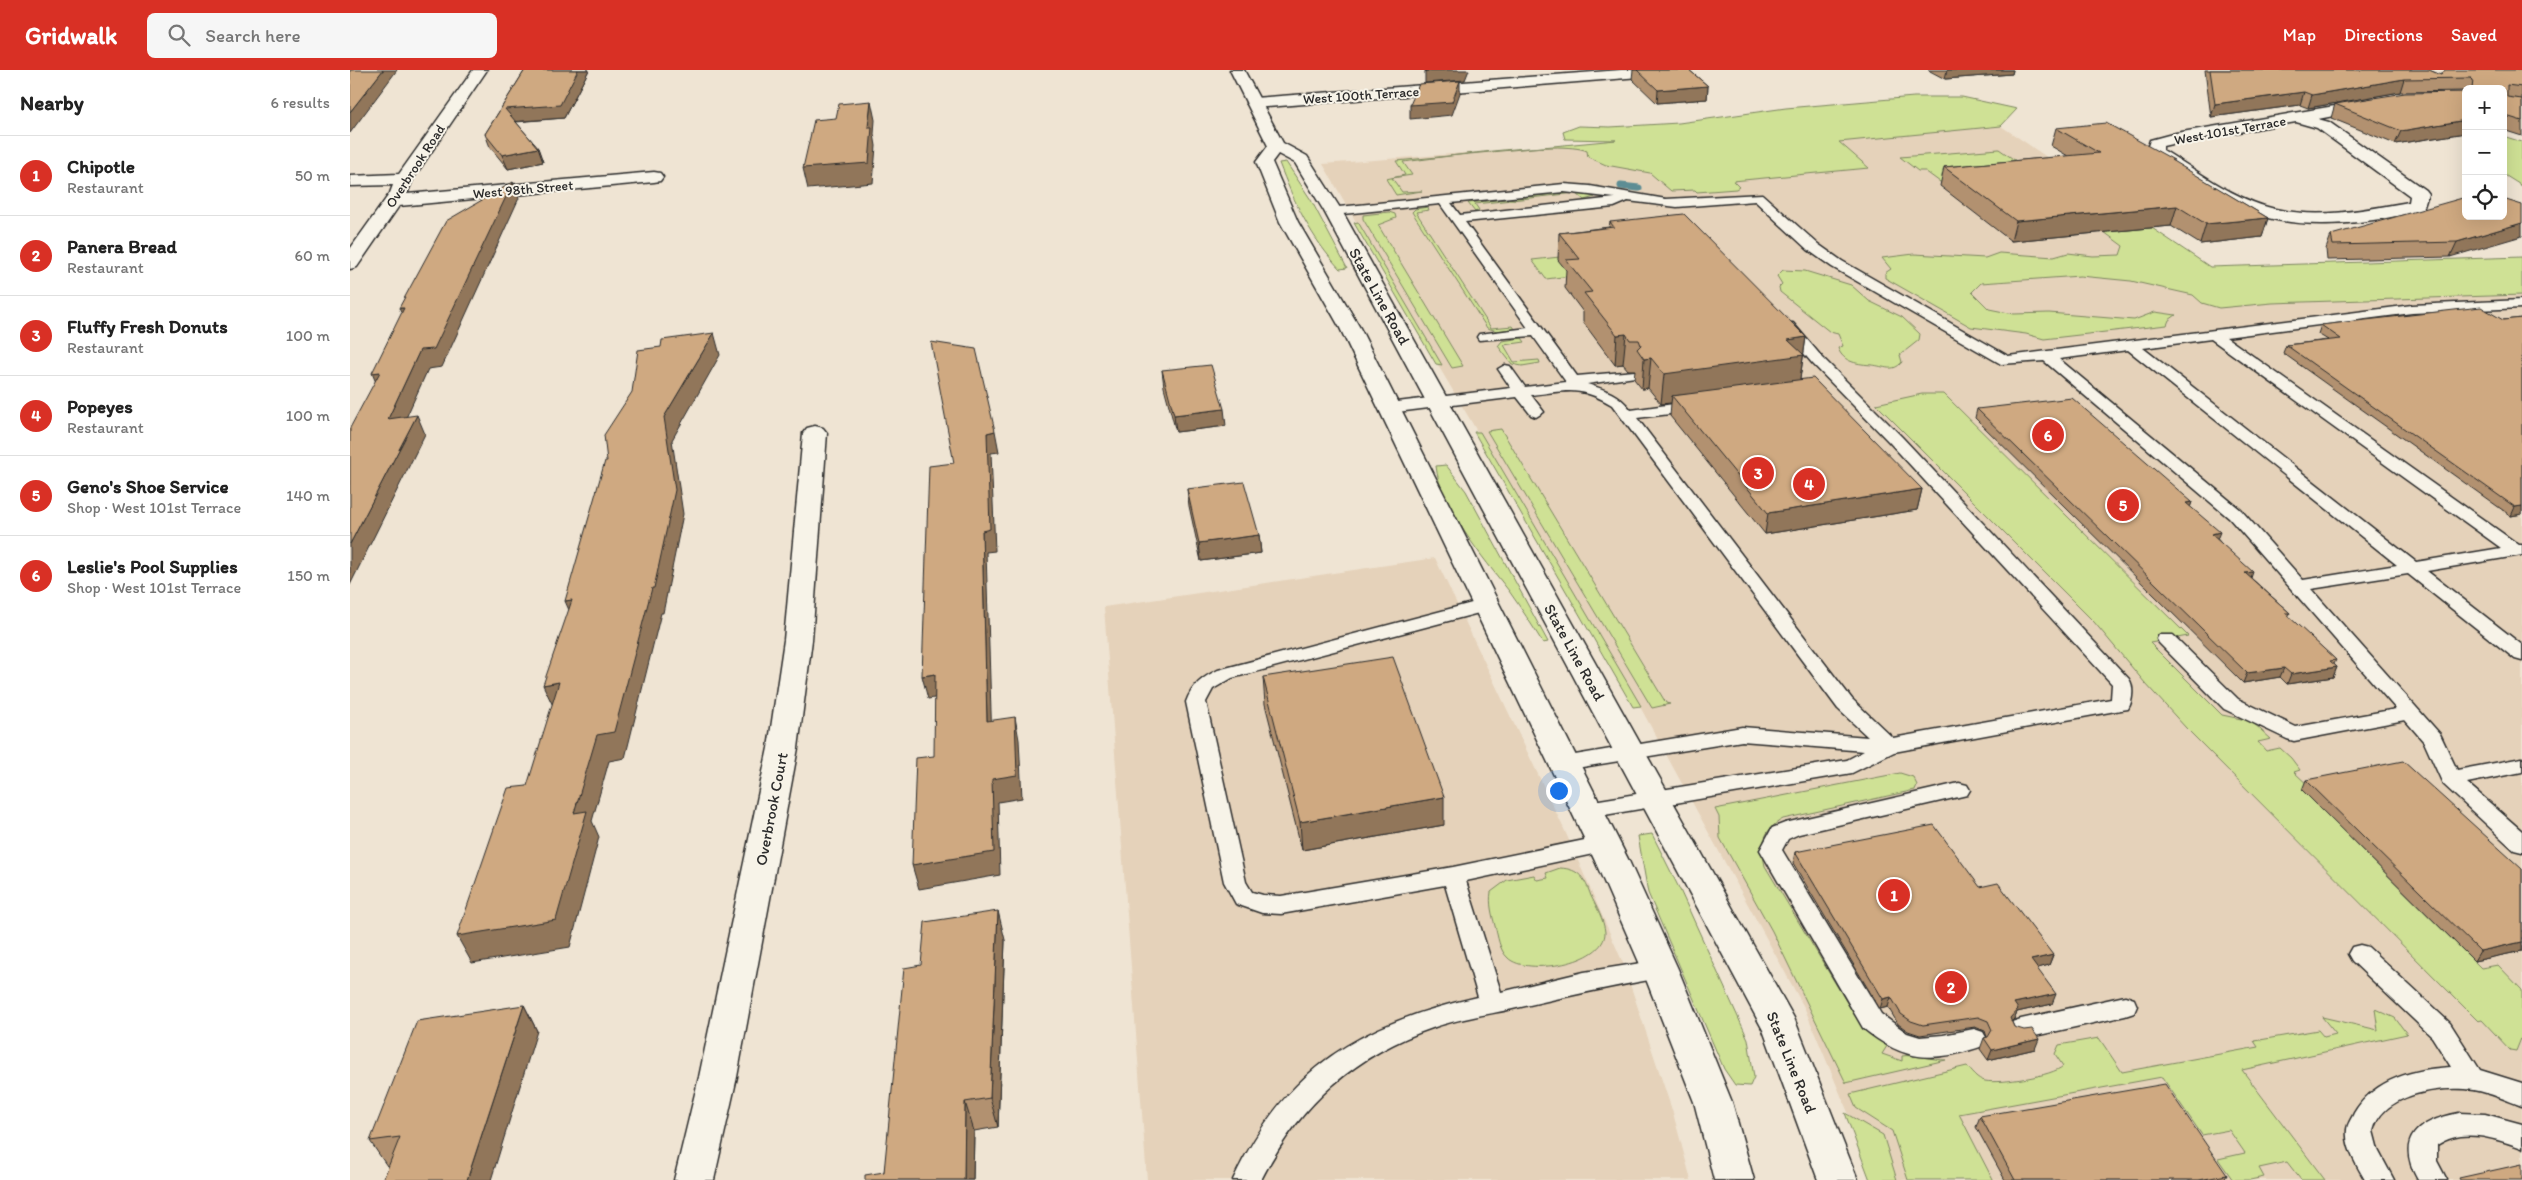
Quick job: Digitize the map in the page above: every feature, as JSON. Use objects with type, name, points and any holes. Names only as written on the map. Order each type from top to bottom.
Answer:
[{"type":"street","name":"Overbrook Road","points":[[350,263],[393,202],[404,179],[480,70]]},
{"type":"street","points":[[1237,70],[1276,146],[1264,162],[1289,222],[1350,328],[1604,844],[1660,970],[1713,1102],[1734,1180]]},
{"type":"street","name":"West 100th Terrace","points":[[1254,103],[1559,75],[1677,70]]},
{"type":"street","name":"West 101st Terrace","points":[[2299,118],[2323,125],[2404,182],[2420,194],[2417,206],[2368,215],[2290,217],[2251,207],[2154,152],[2156,143],[2176,138],[2382,103]]},
{"type":"street","name":"State Line Road","points":[[1276,146],[1300,160],[1333,210],[1656,799],[1781,1029],[1838,1180]]},
{"type":"street","name":"West 98th Street","points":[[393,202],[654,177]]},
{"type":"street","points":[[350,181],[404,179]]},
{"type":"street","name":"Overbrook Court","points":[[694,1180],[718,1077],[783,748],[798,640],[815,433]]},
{"type":"lane","points":[[1333,210],[1579,188],[1595,189],[1626,197],[1669,203],[1758,197],[1813,246],[1837,264],[2006,361],[2412,309],[2522,304]]},
{"type":"lane","points":[[1457,219],[1614,203],[1626,197]]},
{"type":"lane","points":[[1444,200],[1574,383],[1604,394],[1617,402],[1845,704],[1889,746]]},
{"type":"lane","points":[[1669,203],[1683,217]]},
{"type":"lane","points":[[1564,763],[1742,734],[1889,746],[2121,704],[2122,683],[1775,313]]},
{"type":"lane","points":[[1484,337],[1537,331]]},
{"type":"lane","points":[[2213,334],[2519,551]]},
{"type":"lane","points":[[2131,345],[2522,655]]},
{"type":"lane","points":[[2047,356],[2235,514],[2433,739],[2450,779],[2522,844]]},
{"type":"lane","points":[[1505,369],[1536,412]]},
{"type":"lane","points":[[1389,408],[1521,391],[1630,374]]},
{"type":"lane","points":[[1823,388],[1843,386]]},
{"type":"lane","points":[[1627,415],[1707,404]]},
{"type":"lane","points":[[2298,586],[2519,551]]},
{"type":"lane","points":[[1487,605],[1225,674],[1207,683],[1199,691],[1196,702],[1234,882],[1244,898],[1262,904],[1281,905],[1453,875],[1604,844]]},
{"type":"lane","points":[[2166,639],[2231,704],[2294,734],[2410,713]]},
{"type":"lane","points":[[1587,810],[1852,766],[1889,746]]},
{"type":"lane","points":[[2450,779],[2522,765]]},
{"type":"lane","points":[[1960,790],[1793,828],[1780,834],[1771,850],[1872,1021],[1902,1045],[1921,1048],[1940,1047],[1974,1039]]},
{"type":"lane","points":[[1453,875],[1492,1003]]},
{"type":"lane","points":[[2360,954],[2441,1030],[2472,1079]]},
{"type":"lane","points":[[1247,1180],[1262,1151],[1288,1112],[1330,1070],[1376,1041],[1423,1021],[1492,1003],[1584,982],[1660,970]]},
{"type":"lane","points":[[2021,1029],[2125,1006]]},
{"type":"lane","points":[[2380,1180],[2366,1156],[2360,1129],[2372,1105],[2391,1090],[2432,1080],[2472,1079],[2491,1082],[2522,1095]]},
{"type":"lane","points":[[2433,1180],[2423,1163],[2424,1139],[2433,1132],[2477,1123],[2502,1128],[2522,1136]]},
{"type":"shaded area","points":[[2001,126],[2248,293],[2522,287],[2522,1180],[1876,1180],[1805,1009],[1638,703],[1436,362],[1323,164],[1620,141],[1727,149]]},
{"type":"shaded area","points":[[1435,558],[1564,829],[1623,963],[1673,1113],[1691,1180],[1147,1180],[1104,607]]},
{"type":"green space","points":[[1914,97],[1962,97],[2017,109],[2001,126],[1839,142],[1869,168],[1733,181],[1739,187],[1736,189],[1697,192],[1695,190],[1671,191],[1650,173],[1606,165],[1588,157],[1587,151],[1573,148],[1534,148],[1616,140],[1565,139],[1563,132],[1579,126],[1610,127],[1679,123],[1786,108]]},
{"type":"green space","points":[[2507,137],[2522,142],[2522,186],[2507,177]]},
{"type":"green space","points":[[1534,148],[1456,155],[1498,150]]},
{"type":"green space","points":[[1999,149],[2039,177],[1940,182],[1925,171],[1918,171],[1900,157]]},
{"type":"green space","points":[[1456,155],[1403,162],[1412,175],[1392,178],[1402,192],[1422,191],[1396,195],[1386,179],[1405,175],[1396,161]]},
{"type":"green space","points":[[1286,162],[1311,200],[1347,268],[1340,269],[1320,245],[1304,219],[1279,163]]},
{"type":"green space","points":[[1574,192],[1595,197],[1584,200],[1576,193],[1475,204],[1479,210],[1475,212],[1468,203]]},
{"type":"green space","points":[[1428,207],[1429,210],[1416,212],[1491,328],[1513,326],[1515,329],[1497,331],[1487,328],[1412,212],[1415,209]]},
{"type":"green space","points":[[1389,212],[1395,214],[1396,218],[1378,225],[1463,366],[1452,368],[1363,219],[1363,215]]},
{"type":"green space","points":[[1358,222],[1442,365],[1436,364],[1354,223]]},
{"type":"green space","points":[[2143,222],[2210,267],[2522,257],[2522,295],[2272,303],[2219,308],[2202,303],[2193,295],[2131,281],[2080,276],[1981,283],[1972,292],[1989,309],[2014,314],[2049,313],[2134,320],[2155,312],[2176,315],[2169,320],[2167,325],[2044,339],[2026,334],[1971,327],[1885,278],[1885,273],[1891,269],[1882,258],[1914,254],[1985,258],[1999,253],[2054,257],[2068,253],[2093,256],[2120,255],[2123,246],[2104,232]]},
{"type":"green space","points":[[1569,256],[1570,276],[1546,279],[1532,260]]},
{"type":"green space","points":[[1783,270],[1805,271],[1851,285],[1869,301],[1902,317],[1920,334],[1919,340],[1900,355],[1902,362],[1892,368],[1848,360],[1840,353],[1838,348],[1843,346],[1838,334],[1830,332],[1780,292],[1779,287],[1782,284],[1777,276]]},
{"type":"green space","points":[[1522,338],[1525,342],[1504,345],[1514,362],[1539,360],[1540,363],[1522,366],[1512,364],[1498,346],[1502,341]]},
{"type":"green space","points":[[1922,394],[1944,394],[2188,636],[2150,643],[2222,715],[2251,721],[2271,739],[2258,742],[2266,751],[2280,748],[2291,758],[2300,770],[2294,772],[2311,788],[2356,844],[2481,968],[2498,965],[2522,990],[2522,1036],[2516,1051],[2510,1050],[2482,1020],[2478,1021],[2186,728],[2094,622],[1876,404]]},
{"type":"green space","points":[[1501,429],[1666,703],[1670,704],[1652,708],[1487,431]]},
{"type":"green space","points":[[1474,432],[1480,432],[1641,706],[1633,707]]},
{"type":"green space","points":[[1446,465],[1466,491],[1548,642],[1543,643],[1513,597],[1454,515],[1439,482],[1436,466]]},
{"type":"green space","points":[[1900,773],[1913,777],[1917,785],[1915,790],[1783,819],[1776,823],[1767,833],[1763,844],[1765,866],[1852,1011],[1863,1027],[1887,1046],[1882,1054],[1902,1061],[1902,1056],[1946,1060],[1846,1083],[1772,931],[1720,838],[1719,817],[1715,809]]},
{"type":"green space","points":[[1652,834],[1680,890],[1748,1039],[1754,1077],[1750,1086],[1735,1085],[1724,1069],[1648,893],[1638,836]]},
{"type":"green space","points":[[1560,868],[1572,870],[1584,880],[1603,923],[1605,932],[1602,943],[1593,952],[1564,964],[1531,966],[1517,963],[1505,955],[1501,947],[1491,909],[1491,892],[1507,880],[1534,875],[1537,880],[1548,878],[1546,873]]},
{"type":"green space","points":[[2375,1009],[2395,1018],[2407,1034],[2242,1070],[2325,1180],[2301,1180],[2287,1162],[2259,1168],[2264,1177],[2250,1180],[2233,1180],[2218,1159],[2245,1153],[2229,1130],[2202,1135],[2162,1077],[1959,1114],[1993,1180],[1908,1180],[1892,1131],[1856,1108],[1850,1094],[1967,1066],[1977,1077],[1992,1082],[2038,1076],[2063,1066],[2055,1054],[2059,1045],[2099,1038],[2122,1072],[2258,1047],[2254,1041],[2318,1030],[2324,1037],[2336,1034],[2322,1017],[2378,1030]]},
{"type":"green space","points":[[1845,1113],[1883,1135],[1897,1180],[1870,1180]]},
{"type":"building","points":[[350,70],[383,70],[350,112]]},
{"type":"building","points":[[525,70],[578,70],[560,105],[505,109],[538,148],[502,155],[485,134]]},
{"type":"building","points":[[1637,70],[1689,70],[1708,86],[1658,90]]},
{"type":"building","points":[[2210,70],[2429,70],[2441,75],[2445,70],[2522,70],[2522,87],[2472,85],[2473,80],[2471,78],[2404,79],[2312,95],[2304,92],[2215,104]]},
{"type":"building","points":[[1460,81],[1452,102],[1410,105],[1419,84]]},
{"type":"building","points":[[2462,92],[2462,121],[2401,131],[2335,104],[2405,93]]},
{"type":"building","points":[[2507,97],[2522,99],[2522,121],[2507,116]]},
{"type":"building","points":[[871,101],[868,127],[872,127],[869,163],[803,168],[814,120],[836,118],[839,104]]},
{"type":"building","points":[[2106,123],[2174,160],[2171,160],[2268,218],[2206,224],[2177,206],[2016,221],[1944,167],[2099,153],[2056,128]]},
{"type":"building","points":[[513,182],[434,349],[420,350],[388,419],[417,415],[350,544],[350,428],[380,372],[372,373],[404,308],[399,308],[446,221]]},
{"type":"building","points":[[2462,198],[2462,220],[2507,220],[2507,200],[2522,205],[2522,223],[2457,242],[2333,245],[2331,235]]},
{"type":"building","points":[[1684,214],[1806,337],[1788,340],[1804,355],[1664,374],[1651,358],[1644,359],[1637,349],[1641,345],[1639,340],[1630,340],[1626,334],[1617,335],[1584,293],[1592,292],[1566,260],[1580,259],[1559,233],[1614,227],[1610,222]]},
{"type":"building","points":[[2481,307],[2503,320],[2522,318],[2522,506],[2515,507],[2286,345],[2341,339],[2321,325]]},
{"type":"building","points":[[714,333],[664,417],[675,490],[654,588],[652,588],[614,732],[597,735],[574,813],[587,811],[556,920],[457,936],[508,788],[527,786],[559,682],[543,685],[572,600],[565,601],[605,461],[607,461],[604,435],[632,392],[638,350],[661,347],[662,340]]},
{"type":"building","points":[[931,342],[976,349],[995,431],[987,433],[990,529],[982,531],[987,721],[1015,717],[1017,775],[992,779],[994,852],[912,865],[916,758],[934,756],[935,674],[922,676],[929,466],[954,463]]},
{"type":"building","points":[[1211,365],[1224,409],[1174,415],[1162,370]]},
{"type":"building","points":[[1813,378],[1922,489],[1768,513],[1672,396]]},
{"type":"building","points":[[2072,398],[2192,502],[2186,503],[2220,532],[2211,534],[2253,572],[2245,573],[2290,613],[2285,613],[2336,660],[2330,661],[2337,667],[2291,674],[2284,668],[2247,673],[1977,409]]},
{"type":"building","points":[[1244,482],[1259,535],[1199,543],[1187,489]]},
{"type":"building","points":[[1393,657],[1444,797],[1300,822],[1263,677]]},
{"type":"building","points":[[2403,761],[2522,869],[2522,942],[2480,951],[2306,780]]},
{"type":"building","points":[[1934,825],[1980,887],[1998,883],[2053,955],[2031,960],[2056,994],[2014,1003],[2018,1009],[2010,1018],[2014,1027],[2024,1030],[2032,1029],[2039,1039],[1992,1050],[1984,1038],[1988,1037],[1992,1030],[1988,1021],[1978,1017],[1923,1025],[1911,1021],[1901,1014],[1891,997],[1883,999],[1795,852]]},
{"type":"building","points":[[998,911],[990,1098],[965,1102],[964,1180],[865,1180],[865,1175],[884,1172],[904,968],[921,965],[925,922]]},
{"type":"building","points":[[524,1005],[467,1180],[383,1180],[400,1137],[370,1141],[417,1021]]},
{"type":"building","points":[[2165,1084],[2227,1175],[2199,1180],[2015,1180],[1980,1116]]},
{"type":"building","points":[[2522,1164],[2522,1180],[2460,1180],[2459,1178]]},
{"type":"waterway","points":[[1621,186],[1639,188]]},
{"type":"place","name":"Leslie's Pool Supplies","points":[[2048,435]]},
{"type":"place","name":"Fluffy Fresh Donuts","points":[[1758,473]]},
{"type":"place","name":"Popeyes","points":[[1809,484]]},
{"type":"place","name":"Geno's Shoe Service","points":[[2123,505]]},
{"type":"place","name":"Chipotle","points":[[1894,895]]},
{"type":"place","name":"Panera Bread","points":[[1951,987]]}]
